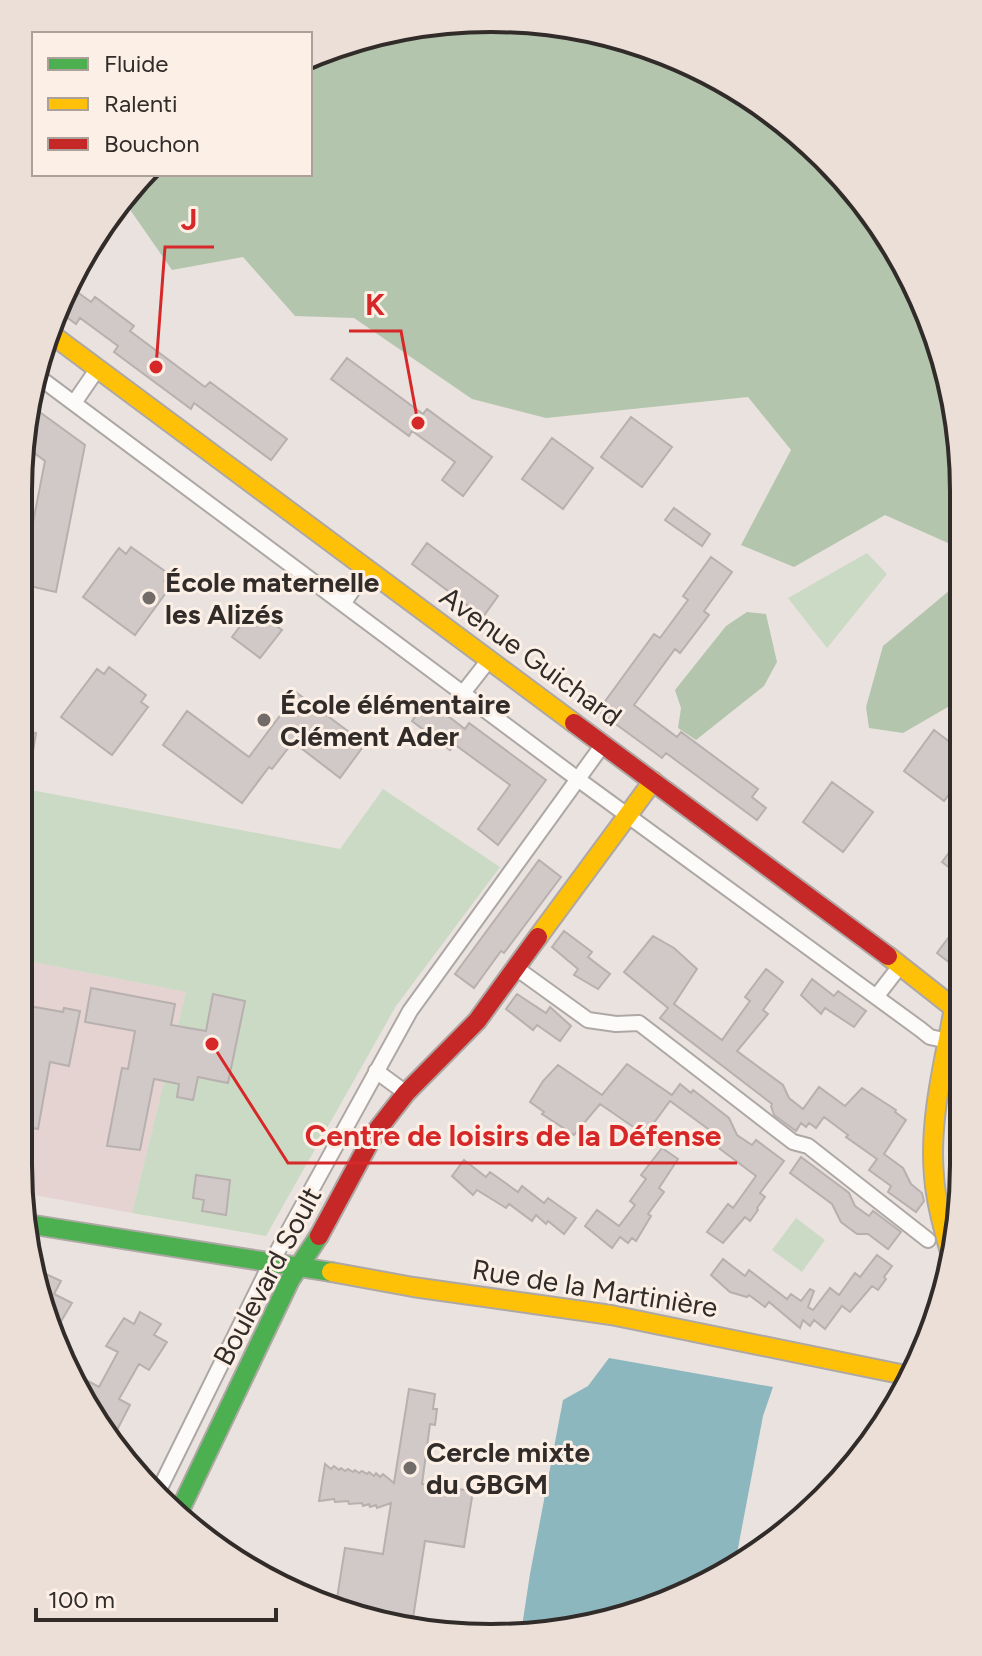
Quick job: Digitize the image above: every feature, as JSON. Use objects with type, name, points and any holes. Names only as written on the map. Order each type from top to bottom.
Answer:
[{"type":"street","name":"Avenue Guichard","points":[[58,339],[950,1003]]},
{"type":"street","points":[[74,403],[98,368]]},
{"type":"street","points":[[46,382],[930,1037],[948,1041]]},
{"type":"street","points":[[343,604],[366,570]]},
{"type":"street","points":[[463,693],[488,661]]},
{"type":"street","name":"Boulevard Soult","points":[[161,1485],[271,1263],[410,1011],[604,743]]},
{"type":"street","name":"Boulevard Soult","points":[[182,1505],[298,1267],[313,1247],[374,1134],[406,1093],[477,1021],[653,781]]},
{"type":"street","points":[[876,997],[900,966]]},
{"type":"street","points":[[516,968],[588,1020],[639,1023],[793,1142],[808,1146],[928,1240]]},
{"type":"street","name":"Avenue Guichard","points":[[945,1230],[933,1163],[935,1123],[950,1035]]},
{"type":"street","points":[[376,1071],[406,1093]]},
{"type":"street","name":"Rue de la Martinière","points":[[36,1225],[413,1287],[611,1315],[900,1374]]},
{"type":"shaded area","points":[[32,962],[186,992],[132,1213],[33,1195]]},
{"type":"green space","points":[[461,33],[551,36],[639,56],[720,93],[770,127],[816,166],[873,236],[903,288],[926,343],[934,372],[949,461],[950,544],[885,515],[794,567],[741,545],[791,450],[748,397],[546,418],[472,399],[354,318],[295,316],[243,257],[172,270],[129,209],[157,176],[312,176],[312,68],[343,56],[401,41]]},
{"type":"green space","points":[[867,553],[887,574],[827,648],[788,598]]},
{"type":"green space","points":[[950,590],[950,706],[903,733],[869,728],[866,707],[883,646]]},
{"type":"green space","points":[[747,612],[766,614],[777,662],[764,686],[696,740],[678,728],[681,708],[675,690],[726,626]]},
{"type":"green space","points":[[383,789],[500,867],[396,1006],[266,1236],[132,1213],[186,992],[32,962],[32,790],[340,849]]},
{"type":"green space","points":[[796,1218],[825,1240],[802,1272],[772,1250]]},
{"type":"water","points":[[609,1358],[773,1387],[763,1416],[737,1552],[694,1577],[639,1600],[581,1615],[523,1623],[563,1400],[588,1386]]},
{"type":"building","points":[[77,292],[91,302],[95,297],[134,326],[130,331],[205,387],[210,382],[287,439],[271,460],[194,403],[191,409],[114,352],[118,346],[80,318],[76,324],[66,317]]},
{"type":"building","points":[[347,358],[423,414],[427,409],[492,457],[463,496],[442,480],[455,462],[412,431],[409,436],[331,379]]},
{"type":"building","points":[[39,412],[85,445],[56,592],[32,587],[32,528],[45,461],[34,453]]},
{"type":"building","points":[[631,417],[672,447],[642,487],[601,457]]},
{"type":"building","points":[[552,438],[593,468],[563,509],[522,479]]},
{"type":"building","points":[[674,508],[710,534],[702,546],[665,520]]},
{"type":"building","points":[[427,543],[498,596],[483,617],[412,564]]},
{"type":"building","points":[[131,547],[169,574],[164,581],[171,586],[135,635],[83,597],[119,548],[126,554]]},
{"type":"building","points":[[711,557],[732,572],[704,611],[709,615],[680,653],[675,649],[634,705],[677,737],[681,732],[758,789],[752,797],[766,808],[757,820],[666,753],[662,758],[598,711],[654,634],[660,638],[688,600],[683,596]]},
{"type":"building","points":[[253,609],[282,630],[260,658],[232,637]]},
{"type":"building","points":[[109,667],[146,695],[141,702],[148,707],[112,755],[61,717],[97,669],[104,674]]},
{"type":"building","points":[[297,693],[365,744],[340,778],[293,742],[242,803],[163,745],[187,711],[249,757]]},
{"type":"building","points":[[427,700],[465,729],[469,723],[546,780],[498,845],[478,829],[510,785],[454,744],[450,750],[412,721]]},
{"type":"building","points":[[934,730],[950,742],[950,793],[944,801],[904,771]]},
{"type":"building","points":[[32,732],[36,733],[32,757]]},
{"type":"building","points":[[832,782],[873,812],[843,852],[803,822]]},
{"type":"building","points":[[950,851],[950,868],[942,862]]},
{"type":"building","points":[[539,860],[561,877],[474,988],[455,974]]},
{"type":"building","points":[[564,931],[592,952],[588,957],[610,974],[598,989],[574,975],[578,969],[552,947]]},
{"type":"building","points":[[653,936],[674,948],[697,969],[674,1004],[722,1040],[750,1001],[745,997],[766,969],[783,982],[763,1010],[768,1014],[737,1051],[783,1085],[789,1098],[803,1109],[819,1087],[845,1106],[862,1088],[896,1110],[906,1120],[884,1154],[903,1168],[911,1184],[922,1193],[924,1201],[916,1212],[888,1192],[891,1186],[869,1170],[877,1159],[846,1137],[848,1135],[824,1117],[816,1128],[809,1123],[806,1127],[801,1123],[796,1131],[774,1115],[772,1104],[660,1018],[668,1008],[624,972]]},
{"type":"building","points":[[950,936],[950,963],[937,953]]},
{"type":"building","points":[[812,979],[834,996],[838,991],[866,1011],[854,1027],[825,1008],[821,1014],[801,995]]},
{"type":"building","points":[[91,988],[175,1004],[171,1025],[206,1031],[213,994],[245,1001],[228,1083],[198,1077],[193,1100],[177,1097],[179,1084],[154,1079],[140,1150],[107,1146],[122,1068],[128,1069],[135,1031],[85,1022]]},
{"type":"building","points":[[517,994],[546,1013],[550,1007],[571,1026],[560,1041],[537,1025],[533,1030],[506,1009]]},
{"type":"building","points":[[32,1006],[63,1012],[64,1008],[80,1011],[69,1066],[50,1062],[38,1129],[32,1128]]},
{"type":"building","points":[[627,1064],[672,1095],[680,1084],[691,1093],[693,1090],[729,1118],[737,1135],[752,1145],[756,1140],[784,1161],[760,1193],[765,1197],[750,1221],[745,1217],[723,1243],[707,1232],[728,1204],[733,1208],[756,1176],[720,1149],[715,1134],[670,1101],[645,1135],[600,1104],[574,1135],[542,1114],[544,1112],[530,1102],[558,1065],[602,1095]]},
{"type":"building","points":[[662,1148],[678,1159],[659,1188],[664,1192],[648,1214],[651,1216],[636,1241],[632,1238],[628,1243],[620,1237],[612,1248],[585,1226],[597,1210],[619,1226],[635,1205],[630,1201],[646,1179],[641,1175]]},
{"type":"building","points":[[801,1157],[849,1193],[855,1206],[869,1216],[873,1211],[901,1232],[888,1249],[868,1234],[857,1234],[841,1222],[832,1204],[790,1173]]},
{"type":"building","points":[[464,1160],[486,1177],[490,1172],[518,1192],[522,1186],[544,1203],[548,1198],[576,1218],[564,1234],[536,1215],[532,1221],[509,1204],[506,1208],[477,1190],[473,1195],[452,1176]]},
{"type":"building","points":[[196,1175],[230,1180],[226,1215],[202,1211],[204,1200],[193,1198]]},
{"type":"building","points":[[877,1255],[892,1266],[884,1277],[886,1279],[878,1290],[872,1286],[850,1312],[842,1306],[825,1329],[814,1320],[810,1326],[803,1320],[800,1328],[769,1302],[765,1307],[749,1295],[730,1292],[711,1275],[723,1259],[745,1276],[749,1270],[787,1299],[791,1294],[801,1301],[810,1289],[814,1291],[808,1307],[813,1310],[830,1288],[839,1295],[855,1273],[860,1277]]},
{"type":"building","points":[[46,1274],[61,1281],[54,1294],[72,1303],[60,1323]]},
{"type":"building","points":[[140,1312],[161,1324],[154,1335],[167,1342],[149,1370],[139,1364],[119,1399],[130,1405],[117,1430],[86,1381],[99,1387],[118,1352],[106,1346],[124,1318],[134,1324]]},
{"type":"building","name":"Cercle mixte du GBGM","points":[[409,1389],[435,1394],[435,1425],[430,1424],[422,1484],[473,1491],[464,1547],[425,1541],[413,1617],[337,1598],[345,1548],[383,1554],[391,1503],[377,1508],[369,1504],[363,1506],[362,1503],[349,1504],[348,1501],[335,1502],[334,1499],[319,1501],[325,1464],[331,1469],[334,1466],[339,1470],[369,1472],[374,1476],[376,1473],[380,1477],[383,1474],[394,1483]]},
{"type":"traffic: fast","points":[[36,1225],[331,1272]]},
{"type":"traffic: fast","points":[[182,1505],[290,1280],[319,1236]]},
{"type":"traffic: slow","points":[[58,339],[574,723]]},
{"type":"traffic: slow","points":[[538,937],[653,781]]},
{"type":"traffic: slow","points":[[888,956],[950,1005]]},
{"type":"traffic: slow","points":[[945,1232],[933,1155],[938,1092],[950,1029]]},
{"type":"traffic: slow","points":[[331,1272],[611,1315],[900,1374]]},
{"type":"traffic: jam","points":[[574,723],[888,956]]},
{"type":"traffic: jam","points":[[319,1236],[374,1134],[406,1093],[477,1021],[538,937]]},
{"type":"place","name":"J","points":[[156,367]]},
{"type":"place","name":"K","points":[[418,423]]},
{"type":"place","name":"École maternelle les Alizés","points":[[149,598]]},
{"type":"place","name":"École élémentaire Clément Ader","points":[[264,720]]},
{"type":"place","name":"Centre de loisirs de la Défense","points":[[212,1044]]},
{"type":"place","name":"Cercle mixte du GBGM","points":[[410,1468]]}]
